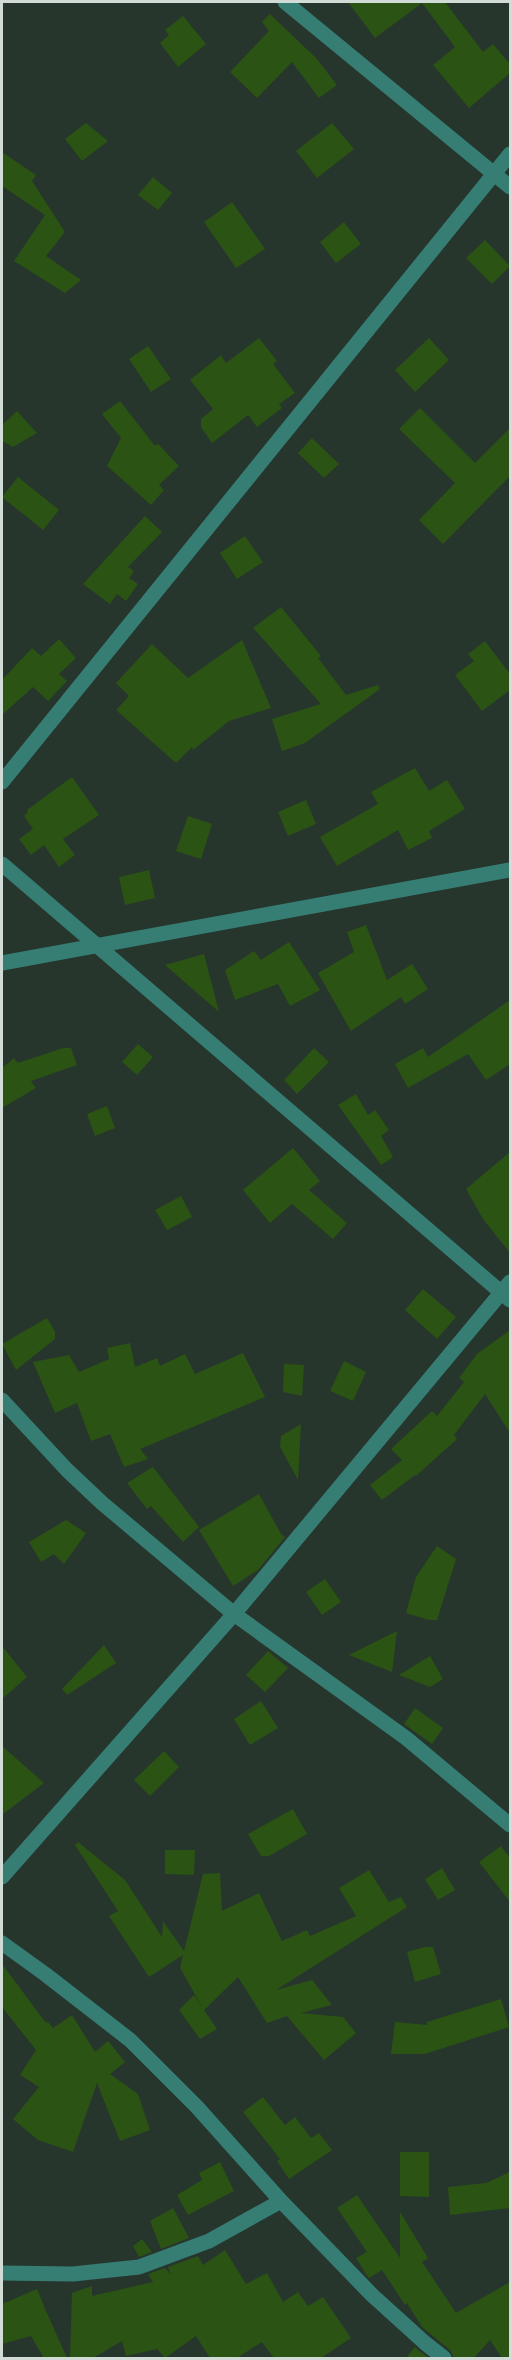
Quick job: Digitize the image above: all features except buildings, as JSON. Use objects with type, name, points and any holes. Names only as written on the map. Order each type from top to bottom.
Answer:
[{"type":"street","points":[[285,2],[495,172],[510,187]]},
{"type":"street","points":[[2,782],[510,154]]},
{"type":"street","points":[[2,864],[508,1291],[234,1614],[2,1877]]},
{"type":"street","points":[[2,963],[510,870]]},
{"type":"street","points":[[2,1400],[67,1470],[102,1503],[234,1614],[406,1738],[510,1825]]},
{"type":"street","points":[[2,1943],[130,2040],[197,2107],[281,2201],[372,2295],[424,2343],[444,2358]]},
{"type":"street","points":[[2,2273],[72,2274],[139,2266],[209,2241],[281,2201]]}]
